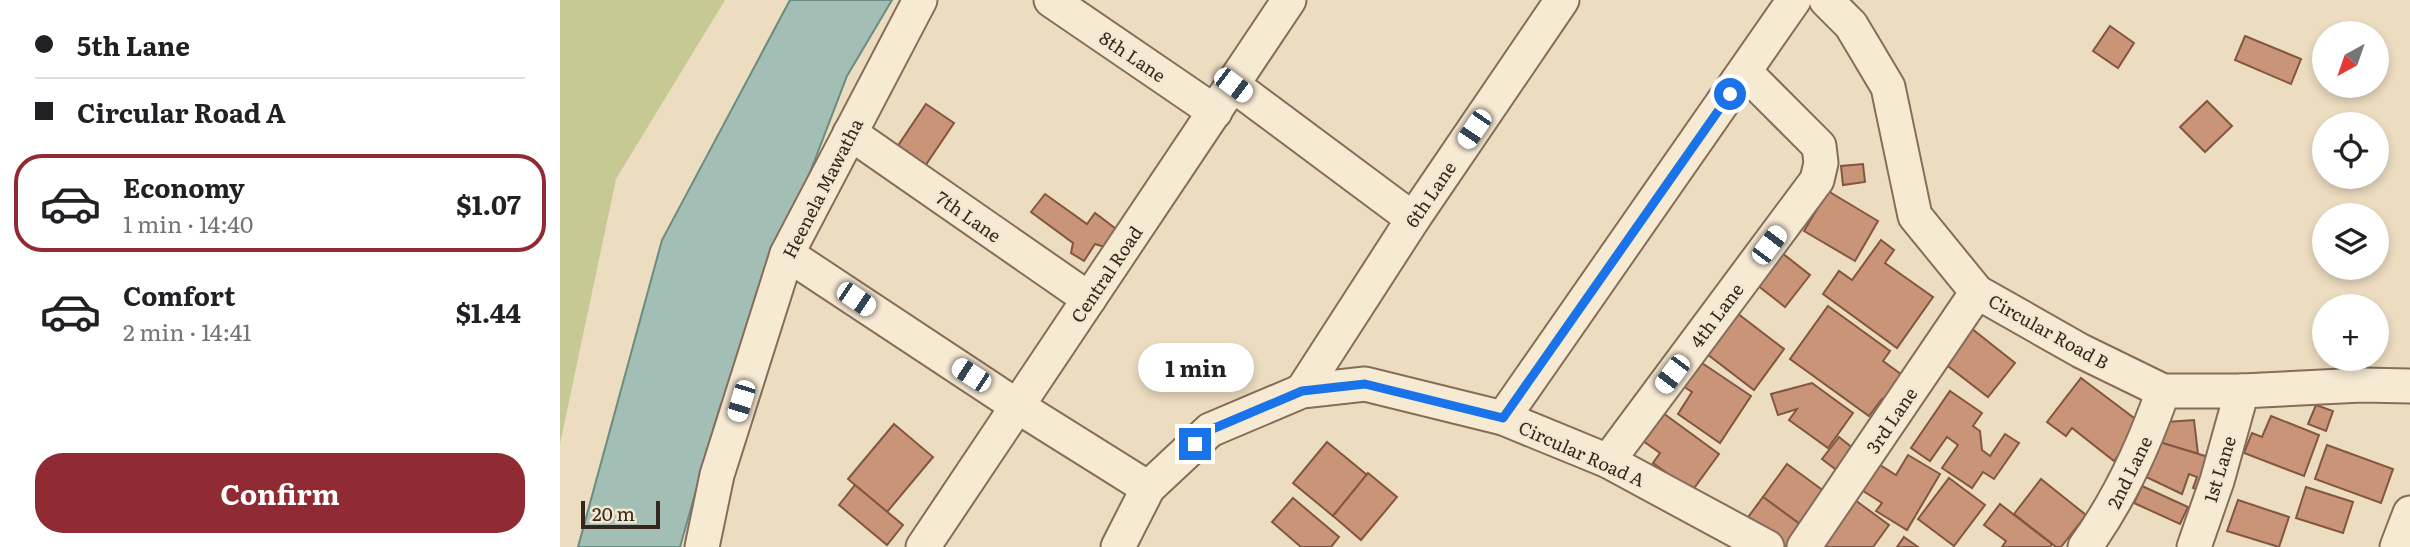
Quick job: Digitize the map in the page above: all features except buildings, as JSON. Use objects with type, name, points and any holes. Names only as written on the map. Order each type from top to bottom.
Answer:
[{"type":"street","name":"Heenela Mawatha","points":[[702,547],[717,475],[787,254],[920,0]]},
{"type":"street","name":"8th Lane","points":[[1051,0],[1214,112]]},
{"type":"street","name":"Central Road","points":[[923,547],[1289,0]]},
{"type":"street","name":"6th Lane","points":[[1302,391],[1413,219],[1562,0]]},
{"type":"street","points":[[1503,418],[1794,0]]},
{"type":"street","name":"Circular Road B","points":[[1826,0],[1850,25],[1888,87],[1915,215],[1977,292],[2081,351],[2163,391],[2410,386]]},
{"type":"street","name":"4th Lane","points":[[1608,461],[1817,180],[1821,163],[1819,146],[1745,72]]},
{"type":"street","points":[[1233,85],[1413,219]]},
{"type":"street","name":"7th Lane","points":[[850,133],[1089,299]]},
{"type":"street","points":[[787,254],[1017,406],[1148,488]]},
{"type":"street","name":"3rd Lane","points":[[1804,547],[1977,292]]},
{"type":"street","name":"Circular Road A","points":[[1118,547],[1148,488],[1210,430],[1302,391],[1365,384],[1503,418],[1608,461],[1768,547]]},
{"type":"street","name":"2nd Lane","points":[[2085,547],[2106,518],[2150,430],[2163,391]]},
{"type":"street","name":"1st Lane","points":[[2193,547],[2217,481],[2242,391]]},
{"type":"street","points":[[2397,547],[2410,513]]},
{"type":"green space","points":[[560,0],[725,0],[616,179],[560,444]]},
{"type":"water","points":[[790,0],[892,0],[847,76],[719,410],[680,547],[578,547],[662,240]]},
{"type":"route","points":[[1195,444],[1210,430],[1302,391],[1365,384],[1503,418],[1730,94]]}]
